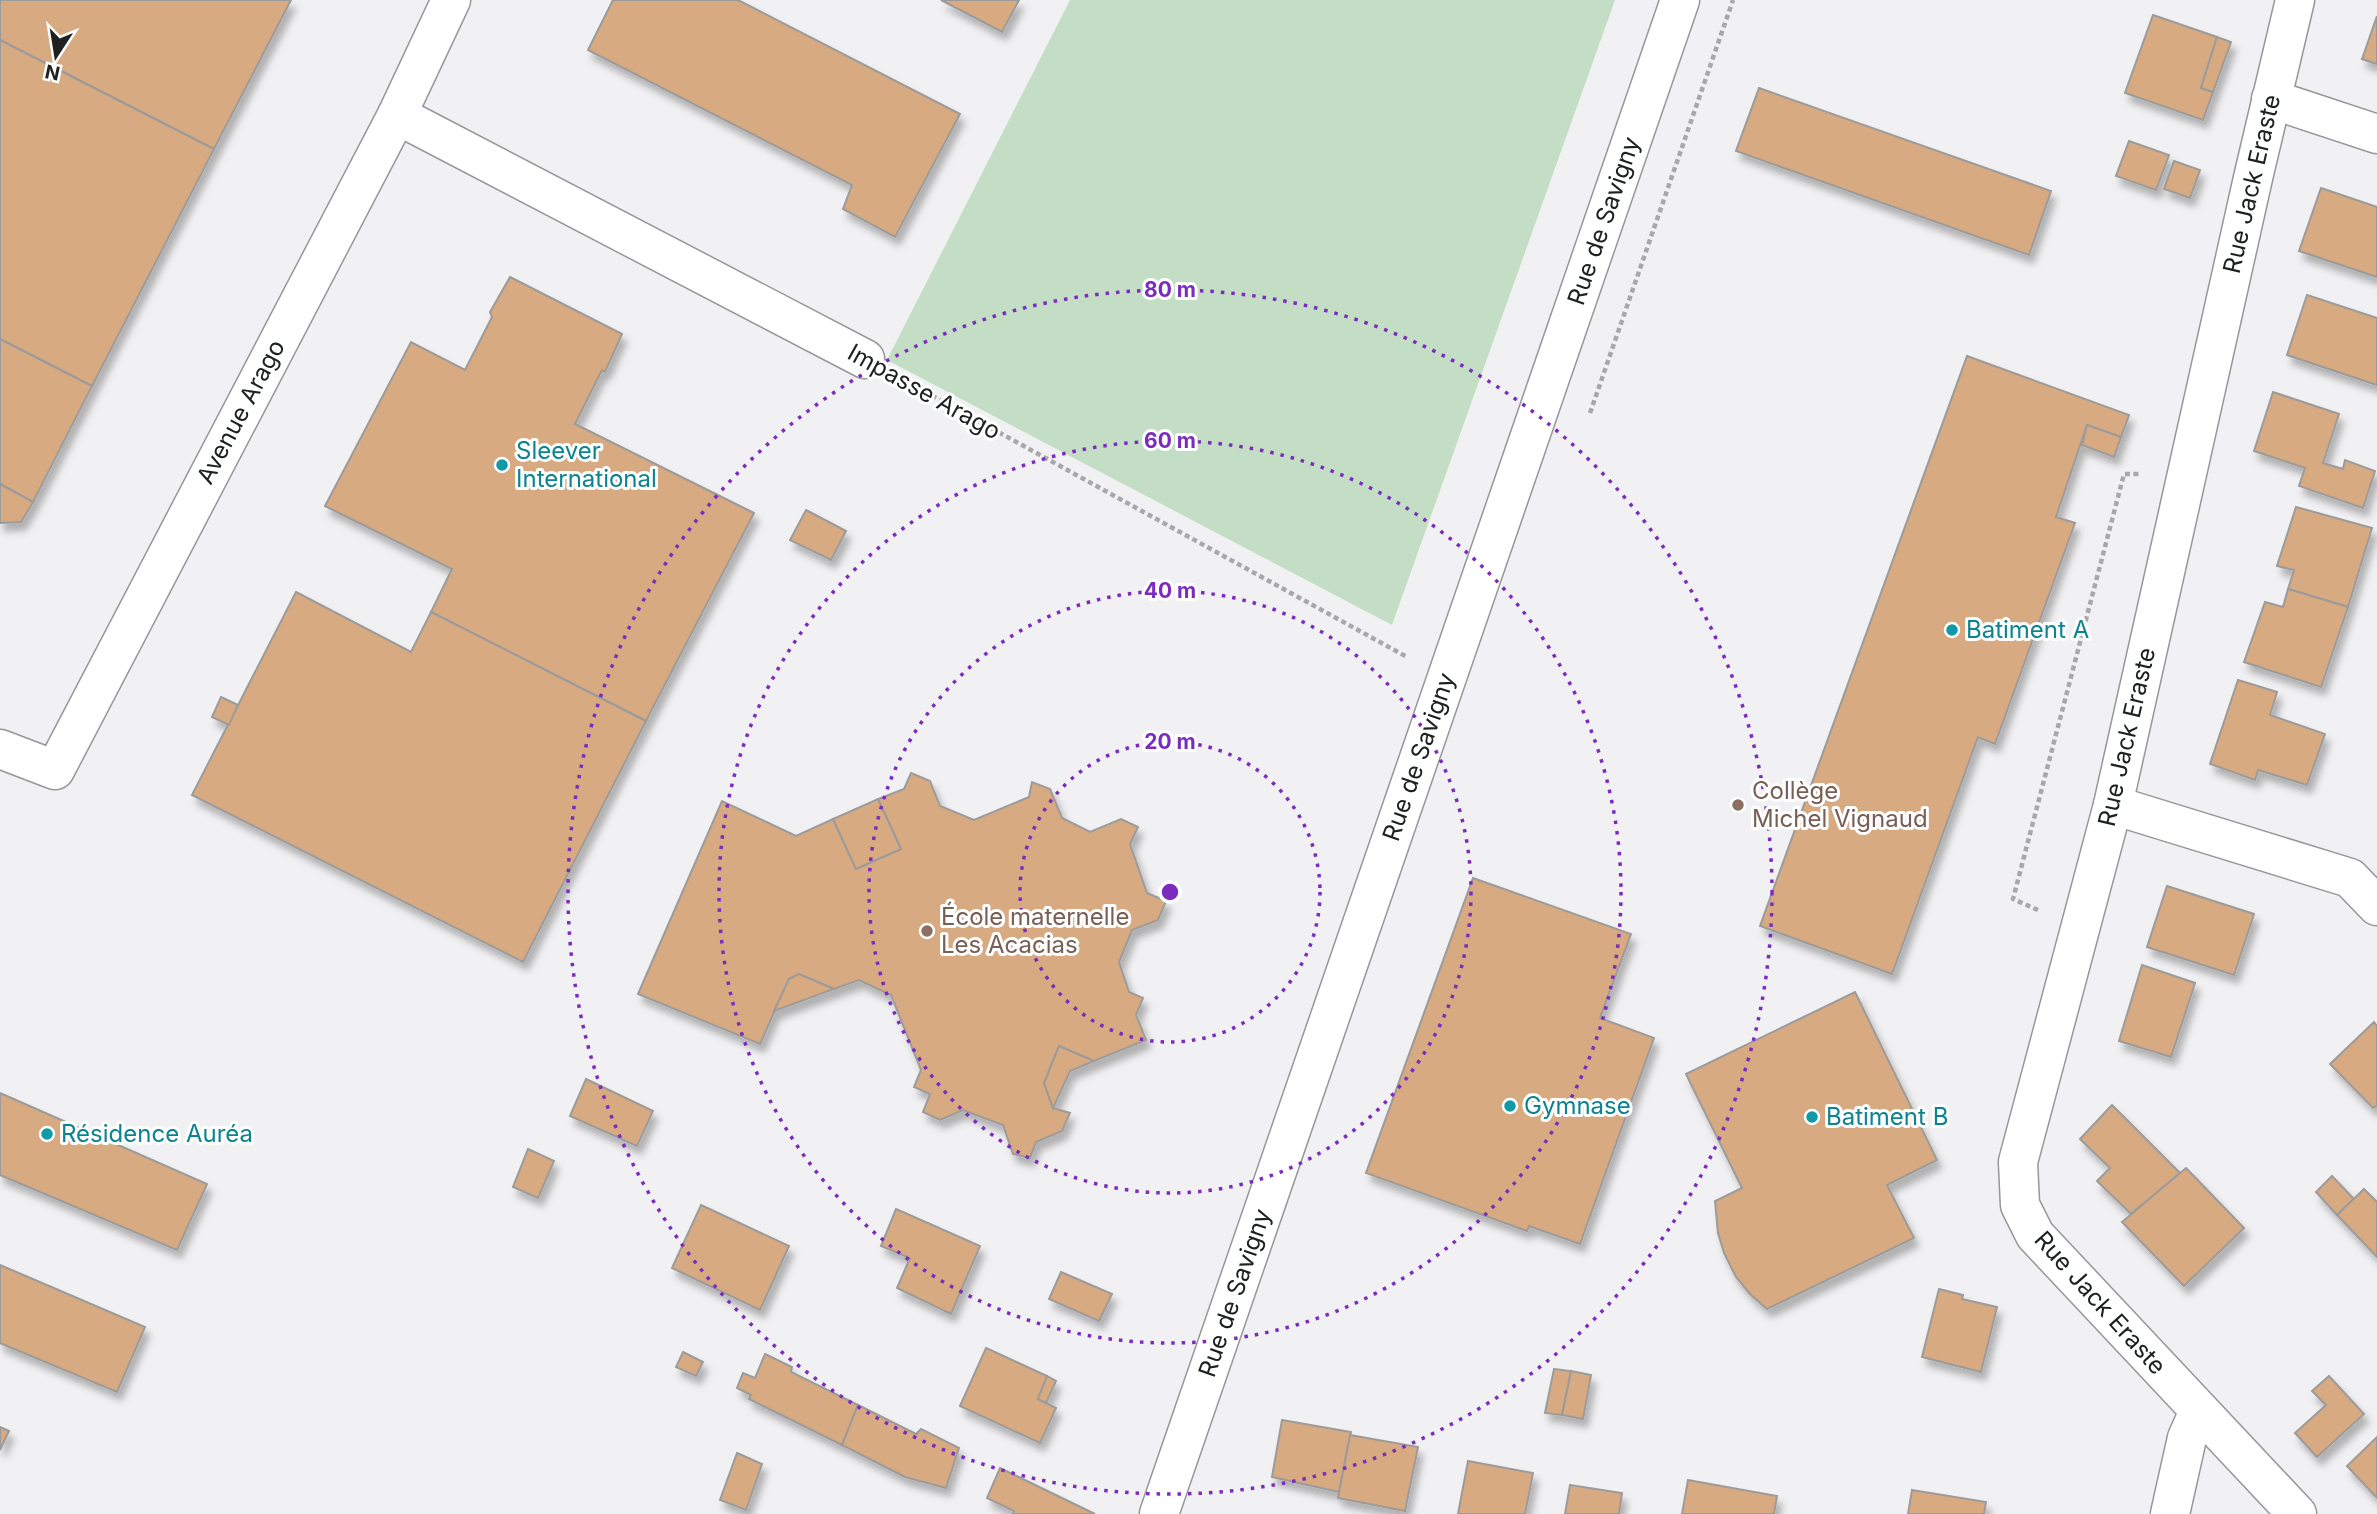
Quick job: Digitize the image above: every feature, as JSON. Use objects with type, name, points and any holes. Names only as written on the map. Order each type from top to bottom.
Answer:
[{"type":"street","name":"Avenue Arago","points":[[0,749],[55,770],[397,115],[450,0]]},
{"type":"street","name":"Rue de Savigny","points":[[1159,1514],[1680,0]]},
{"type":"street","name":"Rue Jack Eraste","points":[[2295,0],[2113,805],[2018,1162],[2020,1205],[2035,1235],[2297,1514]]},
{"type":"street","points":[[2271,99],[2377,134]]},
{"type":"street","name":"Impasse Arago","points":[[397,115],[865,359]]},
{"type":"street","points":[[2113,805],[2350,878],[2377,906]]},
{"type":"street","points":[[2171,1514],[2187,1438],[2199,1411]]},
{"type":"path","name":"Impasse Arago","points":[[865,359],[1446,679]]},
{"type":"path","points":[[2080,930],[2013,899],[2124,474],[2187,473]]},
{"type":"green space","points":[[1070,0],[1615,0],[1392,625],[887,360]]},
{"type":"building","points":[[0,0],[291,0],[214,149],[0,40]]},
{"type":"building","points":[[613,0],[738,0],[960,114],[895,237],[843,209],[852,185],[588,50]]},
{"type":"building","points":[[941,0],[1019,0],[1002,32]]},
{"type":"building","points":[[2153,15],[2217,37],[2201,88],[2213,92],[2203,120],[2125,93]]},
{"type":"building","points":[[2377,16],[2377,64],[2362,59]]},
{"type":"building","points":[[2217,37],[2231,42],[2213,92],[2201,88]]},
{"type":"building","points":[[0,40],[214,149],[92,386],[0,339]]},
{"type":"building","points":[[1759,88],[2051,191],[2029,255],[1736,151]]},
{"type":"building","points":[[2129,141],[2169,155],[2156,190],[2116,176]]},
{"type":"building","points":[[2174,161],[2200,170],[2190,198],[2164,189]]},
{"type":"building","points":[[2321,188],[2377,207],[2377,277],[2299,251]]},
{"type":"building","name":"Sleever International","points":[[510,277],[622,334],[605,372],[602,370],[575,424],[754,513],[646,721],[431,612],[452,569],[325,506],[411,342],[465,370],[492,317],[490,312]]},
{"type":"building","points":[[2307,295],[2377,318],[2377,385],[2287,355]]},
{"type":"building","points":[[0,339],[92,386],[33,502],[0,484]]},
{"type":"building","name":"Batiment A","points":[[1967,356],[2129,415],[2121,437],[2087,425],[2056,517],[2075,523],[1995,744],[1978,737],[1892,974],[1760,926]]},
{"type":"building","points":[[2273,392],[2339,414],[2323,463],[2343,469],[2345,460],[2375,471],[2363,508],[2299,486],[2305,468],[2254,451]]},
{"type":"building","points":[[2087,425],[2121,437],[2114,457],[2082,445]]},
{"type":"building","points":[[0,484],[33,502],[21,522],[0,523]]},
{"type":"building","points":[[2296,507],[2372,528],[2348,607],[2288,589],[2294,570],[2277,566]]},
{"type":"building","points":[[806,510],[846,531],[831,560],[790,540]]},
{"type":"building","points":[[2288,589],[2348,607],[2321,687],[2244,662],[2265,602],[2283,607]]},
{"type":"building","points":[[296,592],[411,652],[431,612],[646,721],[523,962],[192,795]]},
{"type":"building","points":[[2238,680],[2277,692],[2270,715],[2325,734],[2307,785],[2258,770],[2255,780],[2210,764]]},
{"type":"building","points":[[221,697],[238,705],[229,725],[212,717]]},
{"type":"building","points":[[911,773],[930,781],[940,806],[974,820],[1029,797],[1032,782],[1050,789],[1062,818],[1090,832],[1121,819],[1138,827],[1130,844],[1147,893],[1166,901],[1158,920],[1132,930],[1119,962],[1129,992],[1143,998],[1136,1015],[1146,1040],[1094,1061],[1059,1046],[1044,1083],[1053,1108],[1070,1113],[1062,1131],[1036,1142],[1030,1158],[1013,1154],[1003,1125],[963,1110],[940,1120],[923,1112],[930,1094],[914,1087],[921,1070],[891,995],[859,980],[834,989],[799,974],[789,979],[760,1044],[638,994],[722,801],[796,836],[833,819],[856,869],[901,849],[878,799],[904,789]]},
{"type":"building","points":[[878,799],[901,849],[856,869],[833,819]]},
{"type":"building","name":"Gymnase","points":[[1473,878],[1631,934],[1600,1018],[1654,1038],[1580,1244],[1529,1226],[1527,1231],[1366,1173]]},
{"type":"building","points":[[2167,886],[2254,914],[2234,975],[2147,947]]},
{"type":"building","points":[[2142,965],[2195,983],[2171,1057],[2119,1041]]},
{"type":"building","points":[[799,974],[834,989],[774,1011],[789,979]]},
{"type":"building","name":"Batiment B","points":[[1855,992],[1937,1160],[1887,1185],[1914,1238],[1767,1309],[1736,1277],[1724,1253],[1718,1233],[1715,1201],[1742,1188],[1686,1074]]},
{"type":"building","points":[[2374,1022],[2377,1026],[2377,1105],[2373,1108],[2330,1064]]},
{"type":"building","points":[[1059,1046],[1094,1061],[1070,1071],[1053,1108],[1044,1083]]},
{"type":"building","points":[[586,1079],[653,1111],[637,1146],[570,1116]]},
{"type":"building","name":"Résidence Auréa","points":[[0,1093],[207,1184],[177,1250],[0,1175]]},
{"type":"building","points":[[2112,1105],[2180,1173],[2131,1214],[2097,1181],[2110,1168],[2080,1139]]},
{"type":"building","points":[[528,1149],[554,1161],[538,1198],[513,1187]]},
{"type":"building","points":[[2186,1168],[2244,1228],[2184,1286],[2122,1222]]},
{"type":"building","points":[[2332,1176],[2354,1199],[2337,1215],[2316,1192]]},
{"type":"building","points":[[2364,1189],[2377,1202],[2377,1257],[2337,1215]]},
{"type":"building","points":[[701,1205],[789,1246],[760,1310],[672,1268]]},
{"type":"building","points":[[896,1209],[980,1246],[951,1314],[897,1288],[910,1258],[881,1246]]},
{"type":"building","points":[[0,1265],[145,1327],[117,1392],[0,1343]]},
{"type":"building","points":[[1061,1272],[1112,1294],[1099,1321],[1049,1299]]},
{"type":"building","points":[[1939,1289],[1963,1295],[1962,1299],[1997,1307],[1981,1372],[1922,1357]]},
{"type":"building","points":[[986,1348],[1047,1376],[1038,1399],[1056,1408],[1040,1443],[960,1406]]},
{"type":"building","points":[[683,1352],[703,1362],[696,1376],[676,1367]]},
{"type":"building","points":[[765,1354],[792,1367],[791,1372],[858,1405],[842,1445],[749,1399],[751,1395],[737,1388],[743,1373],[755,1378]]},
{"type":"building","points":[[1554,1369],[1571,1371],[1562,1415],[1545,1413]]},
{"type":"building","points":[[1571,1371],[1591,1375],[1583,1419],[1562,1415]]},
{"type":"building","points":[[1047,1376],[1056,1381],[1046,1403],[1038,1399]]},
{"type":"building","points":[[2329,1376],[2364,1414],[2317,1457],[2295,1433],[2326,1405],[2312,1391]]},
{"type":"building","points":[[858,1405],[916,1434],[921,1429],[959,1448],[946,1488],[905,1477],[842,1445]]},
{"type":"building","points":[[1282,1420],[1351,1432],[1339,1492],[1272,1477]]},
{"type":"building","points":[[0,1427],[9,1431],[0,1450]]},
{"type":"building","points":[[1350,1435],[1418,1447],[1405,1511],[1338,1498]]},
{"type":"building","points":[[2377,1437],[2377,1498],[2347,1466]]},
{"type":"building","points":[[737,1453],[762,1464],[746,1510],[720,1500]]},
{"type":"building","points":[[1468,1461],[1533,1473],[1525,1514],[1458,1514]]},
{"type":"building","points":[[1000,1468],[1095,1514],[1013,1514],[1014,1511],[987,1498]]},
{"type":"building","points":[[1688,1480],[1777,1496],[1774,1514],[1682,1514]]},
{"type":"building","points":[[1570,1485],[1622,1493],[1619,1514],[1565,1514]]},
{"type":"building","points":[[1912,1490],[1986,1502],[1984,1514],[1908,1514]]},
{"type":"place","name":"Sleever International","points":[[502,465]]},
{"type":"place","name":"Batiment A","points":[[1952,630]]},
{"type":"place","name":"Collège Michel Vignaud","points":[[1738,805]]},
{"type":"place","name":"École maternelle Les Acacias","points":[[927,931]]},
{"type":"place","name":"Gymnase","points":[[1510,1106]]},
{"type":"place","name":"Batiment B","points":[[1812,1117]]},
{"type":"place","name":"Résidence Auréa","points":[[47,1134]]}]
